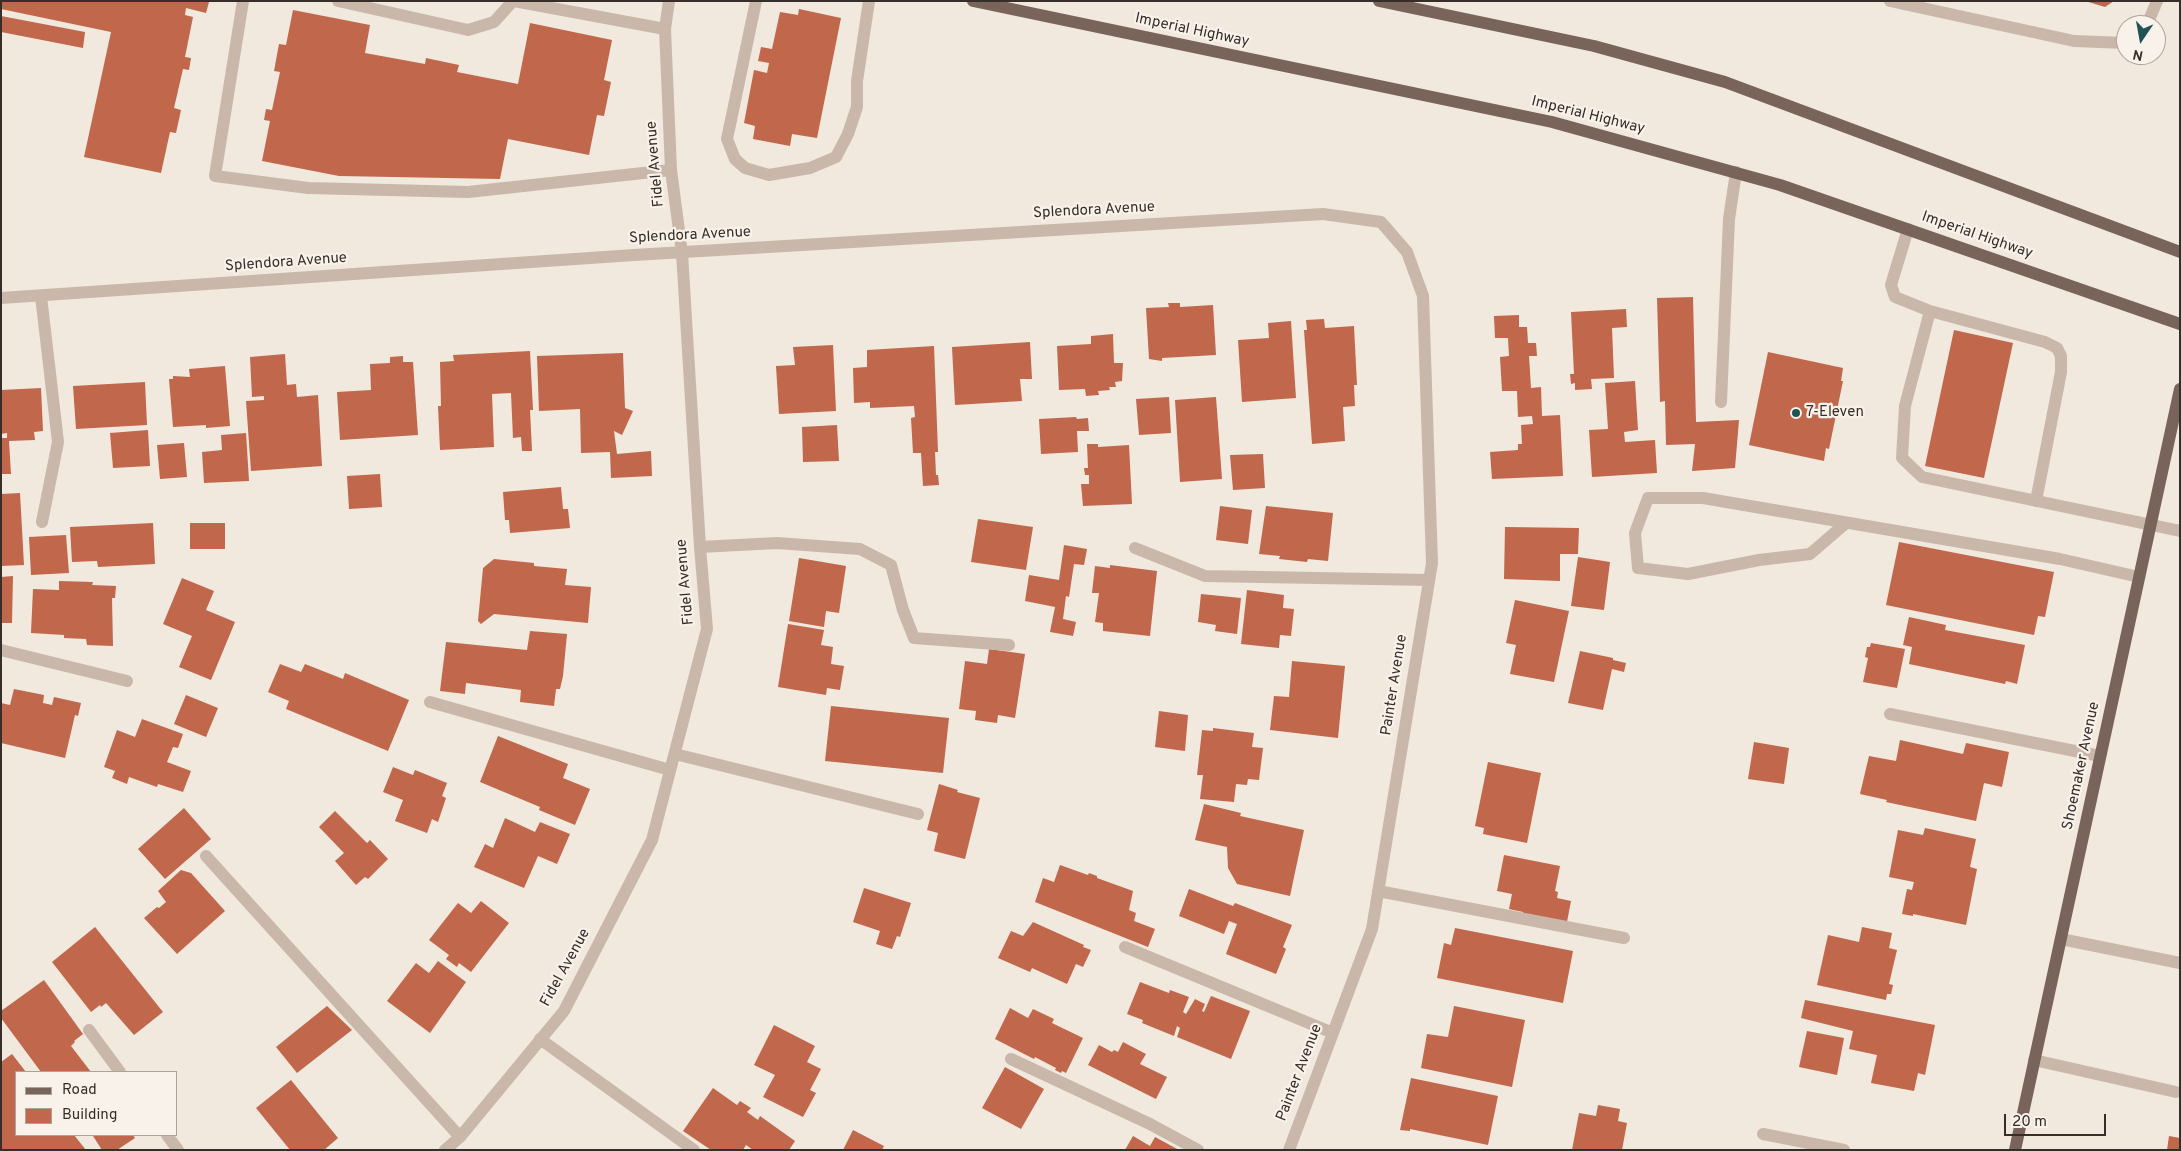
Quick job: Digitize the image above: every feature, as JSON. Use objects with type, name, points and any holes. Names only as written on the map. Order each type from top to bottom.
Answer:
[{"type":"main road","name":"Imperial Highway","points":[[973,1],[1552,122],[1780,185],[2180,324]]},
{"type":"main road","points":[[1378,1],[1594,46],[1725,82],[2180,252]]},
{"type":"main road","name":"Shoemaker Avenue","points":[[2015,1150],[2180,389]]},
{"type":"street","points":[[243,1],[215,176],[308,188],[468,192],[670,170]]},
{"type":"street","points":[[338,1],[468,30],[494,22],[513,1],[665,29]]},
{"type":"street","name":"Fidel Avenue","points":[[445,1150],[460,1138],[564,1011],[652,840],[707,629],[700,547],[682,253],[670,170],[665,29],[669,1]]},
{"type":"street","points":[[756,1],[727,139],[736,159],[745,168],[768,175],[810,168],[836,157],[848,134],[857,107],[857,81],[869,1]]},
{"type":"street","points":[[1890,1],[2074,41],[2116,43]]},
{"type":"street","points":[[2151,15],[2157,1]]},
{"type":"street","points":[[1721,402],[1728,219],[1736,172]]},
{"type":"street","name":"Splendora Avenue","points":[[1,298],[682,253],[1323,214],[1381,222]]},
{"type":"street","name":"Painter Avenue","points":[[1289,1150],[1372,929],[1432,563],[1423,296],[1407,252],[1381,222]]},
{"type":"street","points":[[1908,229],[1891,285],[1895,297],[1930,311],[2045,342],[2057,348],[2061,356],[2061,372],[2036,501]]},
{"type":"street","points":[[41,296],[58,442],[42,522]]},
{"type":"street","points":[[1930,311],[1905,406],[1902,458],[1922,477],[2180,531]]},
{"type":"street","points":[[1846,523],[1810,554],[1759,560],[1688,574],[1638,568],[1635,533],[1648,498],[1703,498],[2060,559],[2139,577]]},
{"type":"street","points":[[700,547],[777,543],[860,549],[891,565],[903,610],[914,638],[1009,644]]},
{"type":"street","points":[[1135,548],[1205,576],[1429,580]]},
{"type":"street","points":[[1,650],[128,681]]},
{"type":"street","points":[[430,702],[670,770]]},
{"type":"street","points":[[1890,714],[2100,756]]},
{"type":"street","points":[[675,754],[918,814]]},
{"type":"street","points":[[206,856],[460,1138]]},
{"type":"street","points":[[1378,891],[1624,938]]},
{"type":"street","points":[[2061,938],[2180,963]]},
{"type":"street","points":[[1125,947],[1333,1033]]},
{"type":"street","points":[[89,1030],[119,1071]]},
{"type":"street","points":[[540,1039],[694,1150]]},
{"type":"street","points":[[1011,1059],[1150,1124],[1198,1150]]},
{"type":"street","points":[[2034,1060],[2176,1092]]},
{"type":"street","points":[[1763,1134],[1844,1150]]},
{"type":"street","points":[[168,1136],[178,1150]]},
{"type":"building","points":[[1,1],[209,2],[206,13],[186,8],[185,15],[193,17],[185,57],[191,58],[189,70],[183,69],[174,108],[181,110],[176,133],[170,132],[161,173],[84,157],[111,32],[1,9]]},
{"type":"building","points":[[2085,1],[2114,1],[2105,7]]},
{"type":"building","points":[[799,9],[841,18],[817,138],[792,134],[790,146],[753,139],[755,126],[744,123],[754,70],[767,73],[769,63],[758,61],[761,47],[772,49],[780,12],[798,15]]},
{"type":"building","points":[[293,10],[370,25],[365,53],[425,64],[426,58],[459,65],[457,72],[518,84],[530,23],[612,40],[604,80],[611,82],[604,116],[597,115],[589,155],[508,139],[500,179],[339,176],[262,161],[270,121],[264,120],[266,109],[272,110],[280,72],[274,71],[279,44],[286,45]]},
{"type":"building","points":[[1,16],[85,32],[83,48],[1,32]]},
{"type":"building","points":[[1693,297],[1696,422],[1739,420],[1735,468],[1692,471],[1695,444],[1666,445],[1665,401],[1660,402],[1657,298]]},
{"type":"building","points":[[1168,303],[1180,303],[1180,307],[1213,305],[1216,355],[1162,358],[1162,361],[1149,359],[1146,308],[1169,307]]},
{"type":"building","points":[[1626,309],[1627,327],[1612,328],[1614,378],[1591,379],[1592,389],[1575,390],[1575,383],[1571,384],[1570,374],[1574,374],[1571,312]]},
{"type":"building","points":[[1519,315],[1519,327],[1527,327],[1528,343],[1536,343],[1537,356],[1529,356],[1531,388],[1541,387],[1542,416],[1560,415],[1563,476],[1492,479],[1490,452],[1518,450],[1518,444],[1522,444],[1521,425],[1533,424],[1532,416],[1518,417],[1517,391],[1502,391],[1500,357],[1509,356],[1508,338],[1495,338],[1494,316]]},
{"type":"building","points":[[1324,319],[1325,328],[1354,326],[1357,385],[1354,385],[1355,406],[1343,407],[1345,441],[1312,444],[1304,330],[1307,330],[1306,320]]},
{"type":"building","points":[[1291,321],[1296,398],[1242,402],[1238,340],[1269,338],[1268,323]]},
{"type":"building","points":[[1954,330],[2013,343],[1984,478],[1925,466]]},
{"type":"building","points":[[1113,334],[1114,363],[1123,363],[1122,381],[1115,382],[1116,387],[1109,387],[1110,390],[1098,391],[1099,395],[1086,396],[1085,389],[1059,390],[1057,346],[1091,344],[1091,336]]},
{"type":"building","points":[[1030,342],[1032,379],[1020,379],[1022,401],[955,405],[952,347]]},
{"type":"building","points":[[833,345],[836,411],[779,414],[776,366],[795,365],[793,347]]},
{"type":"building","points":[[934,346],[938,452],[935,452],[936,475],[938,475],[939,485],[923,486],[921,453],[913,453],[911,418],[915,417],[914,406],[870,408],[870,402],[854,403],[853,368],[867,367],[867,350]]},
{"type":"building","points":[[530,351],[533,410],[530,410],[532,451],[522,451],[521,437],[513,438],[511,393],[492,394],[494,447],[440,450],[438,406],[441,406],[440,362],[454,361],[453,355]]},
{"type":"building","name":"7-Eleven","points":[[1768,352],[1843,368],[1841,381],[1843,381],[1829,449],[1826,448],[1824,461],[1749,445]]},
{"type":"building","points":[[623,353],[625,408],[633,411],[622,435],[614,431],[617,454],[651,451],[652,476],[611,478],[610,452],[581,453],[580,409],[539,411],[537,356]]},
{"type":"building","points":[[285,354],[287,385],[296,384],[297,397],[318,395],[322,466],[251,471],[246,401],[264,400],[264,396],[252,397],[250,357]]},
{"type":"building","points":[[403,356],[403,362],[413,362],[418,435],[340,440],[337,392],[371,390],[370,364],[390,363],[390,357]]},
{"type":"building","points":[[225,366],[230,426],[206,428],[206,425],[173,427],[169,379],[173,379],[173,376],[190,377],[189,369]]},
{"type":"building","points":[[1635,381],[1638,430],[1624,432],[1625,442],[1655,440],[1657,473],[1592,477],[1589,430],[1608,429],[1605,383]]},
{"type":"building","points":[[145,382],[147,425],[76,429],[73,386]]},
{"type":"building","points":[[41,388],[43,431],[34,432],[35,440],[9,441],[11,474],[1,474],[1,438],[7,438],[7,433],[1,434],[1,390]]},
{"type":"building","points":[[1169,397],[1171,433],[1139,435],[1136,399]]},
{"type":"building","points":[[1216,397],[1222,479],[1180,482],[1175,400]]},
{"type":"building","points":[[1076,417],[1077,419],[1088,418],[1089,431],[1077,431],[1078,452],[1041,454],[1039,419]]},
{"type":"building","points":[[837,425],[839,461],[803,462],[802,427]]},
{"type":"building","points":[[148,430],[150,466],[113,468],[110,433]]},
{"type":"building","points":[[246,433],[249,481],[204,483],[202,452],[222,450],[221,435]]},
{"type":"building","points":[[184,443],[187,477],[160,479],[157,445]]},
{"type":"building","points":[[1087,444],[1098,444],[1098,447],[1129,445],[1132,504],[1083,506],[1081,484],[1089,484],[1089,475],[1085,475],[1084,468],[1088,468]]},
{"type":"building","points":[[1263,454],[1265,488],[1233,490],[1230,455]]},
{"type":"building","points":[[380,474],[382,507],[349,509],[347,476]]},
{"type":"building","points":[[561,487],[563,509],[568,509],[570,528],[510,533],[509,520],[505,520],[503,492]]},
{"type":"building","points":[[20,493],[24,565],[1,566],[1,494]]},
{"type":"building","points":[[1220,506],[1252,510],[1248,544],[1216,540]]},
{"type":"building","points":[[1266,506],[1333,513],[1328,561],[1308,559],[1307,562],[1279,559],[1280,556],[1259,554]]},
{"type":"building","points":[[978,519],[1033,527],[1026,570],[971,562]]},
{"type":"building","points":[[153,523],[155,564],[98,567],[97,561],[72,562],[70,527]]},
{"type":"building","points":[[190,523],[225,523],[225,549],[190,549]]},
{"type":"building","points":[[1505,527],[1579,528],[1578,554],[1560,554],[1560,581],[1504,579]]},
{"type":"building","points":[[66,535],[69,573],[31,575],[29,537]]},
{"type":"building","points":[[1899,542],[2054,572],[2045,617],[2038,616],[2034,635],[1886,605]]},
{"type":"building","points":[[1064,545],[1087,549],[1084,565],[1074,564],[1069,597],[1066,596],[1063,619],[1076,622],[1073,636],[1050,632],[1055,607],[1025,601],[1029,575],[1059,580]]},
{"type":"building","points":[[1578,557],[1610,562],[1604,610],[1571,606]]},
{"type":"building","points":[[799,558],[846,566],[839,613],[826,611],[824,627],[789,621]]},
{"type":"building","points":[[494,559],[534,563],[534,566],[567,569],[565,585],[591,587],[588,623],[494,614],[481,624],[478,621],[483,568]]},
{"type":"building","points":[[1110,565],[1157,571],[1150,636],[1103,631],[1103,623],[1095,622],[1099,593],[1092,593],[1095,566],[1110,568]]},
{"type":"building","points":[[13,576],[12,623],[1,623],[1,577]]},
{"type":"building","points":[[182,578],[214,591],[206,610],[235,622],[211,680],[179,667],[192,636],[163,624]]},
{"type":"building","points":[[59,581],[93,582],[92,585],[116,586],[115,598],[112,598],[113,646],[87,645],[86,639],[64,638],[64,635],[31,633],[33,589],[59,590]]},
{"type":"building","points":[[1247,590],[1284,595],[1283,608],[1294,609],[1291,636],[1280,635],[1279,648],[1241,644]]},
{"type":"building","points":[[1201,594],[1241,598],[1237,634],[1215,631],[1216,625],[1198,622]]},
{"type":"building","points":[[1515,600],[1569,611],[1554,682],[1510,674],[1516,645],[1506,643]]},
{"type":"building","points":[[1909,617],[1946,625],[1945,630],[2025,645],[2017,684],[2006,681],[2005,684],[1909,664],[1912,647],[1903,645]]},
{"type":"building","points":[[788,624],[824,630],[821,645],[833,647],[831,664],[844,666],[840,690],[827,688],[826,695],[778,687]]},
{"type":"building","points":[[530,631],[567,634],[563,676],[560,689],[556,689],[554,706],[520,702],[521,690],[466,683],[465,694],[440,691],[446,642],[527,650]]},
{"type":"building","points":[[1871,643],[1905,649],[1897,688],[1863,682],[1868,658],[1865,657],[1867,647],[1870,647]]},
{"type":"building","points":[[989,649],[1025,654],[1015,718],[998,715],[997,723],[975,720],[976,711],[959,709],[965,661],[987,664]]},
{"type":"building","points":[[1580,651],[1613,658],[1613,660],[1626,663],[1624,672],[1612,669],[1603,710],[1568,703]]},
{"type":"building","points":[[1292,661],[1345,666],[1338,738],[1270,730],[1274,696],[1289,697]]},
{"type":"building","points":[[280,664],[301,672],[305,664],[343,679],[345,673],[409,700],[388,751],[286,709],[289,701],[268,692]]},
{"type":"building","points":[[14,689],[44,695],[43,703],[52,705],[54,697],[81,703],[78,716],[75,715],[65,758],[1,743],[1,703],[10,705]]},
{"type":"building","points":[[186,695],[218,708],[206,737],[174,724]]},
{"type":"building","points":[[831,706],[949,718],[943,773],[825,761]]},
{"type":"building","points":[[1159,711],[1188,715],[1185,751],[1155,747]]},
{"type":"building","points":[[142,719],[183,734],[178,748],[173,747],[167,762],[191,771],[183,792],[158,784],[157,787],[129,777],[127,784],[112,778],[115,771],[104,767],[117,730],[135,737]]},
{"type":"building","points":[[1213,728],[1254,733],[1252,747],[1263,748],[1259,780],[1248,779],[1247,785],[1236,784],[1234,802],[1200,799],[1203,775],[1197,775],[1202,730],[1213,731]]},
{"type":"building","points":[[498,736],[568,764],[563,778],[590,789],[575,825],[539,810],[540,807],[480,782]]},
{"type":"building","points":[[1900,740],[1963,754],[1966,743],[2009,752],[2002,787],[1984,783],[1976,821],[1886,802],[1887,800],[1860,794],[1869,756],[1896,761]]},
{"type":"building","points":[[1754,742],[1789,748],[1784,784],[1748,779]]},
{"type":"building","points":[[1488,762],[1541,773],[1527,843],[1483,834],[1484,828],[1475,826]]},
{"type":"building","points":[[393,767],[413,775],[415,770],[447,783],[442,796],[446,798],[438,822],[432,819],[427,833],[395,821],[403,800],[383,792]]},
{"type":"building","points":[[939,784],[958,790],[957,792],[980,798],[965,859],[934,851],[938,833],[927,830]]},
{"type":"building","points":[[1204,804],[1241,813],[1240,816],[1304,830],[1290,896],[1237,884],[1228,868],[1227,847],[1195,840]]},
{"type":"building","points":[[184,808],[211,839],[165,879],[138,849]]},
{"type":"building","points":[[335,811],[367,843],[370,840],[388,859],[368,879],[365,877],[356,885],[335,861],[344,853],[319,827]]},
{"type":"building","points":[[505,818],[535,832],[540,822],[570,834],[557,864],[538,856],[524,888],[474,867],[485,844],[493,848]]},
{"type":"building","points":[[1925,828],[1976,839],[1970,867],[1977,869],[1966,925],[1913,914],[1913,916],[1902,914],[1907,889],[1912,890],[1914,882],[1889,877],[1898,830],[1923,835]]},
{"type":"building","points":[[1504,855],[1560,866],[1555,891],[1558,892],[1557,898],[1571,901],[1567,922],[1522,915],[1523,912],[1509,909],[1512,894],[1497,891]]},
{"type":"building","points":[[1060,865],[1088,875],[1089,873],[1097,876],[1097,878],[1133,891],[1129,910],[1136,913],[1134,921],[1155,929],[1148,947],[1035,902],[1043,878],[1054,882]]},
{"type":"building","points":[[181,870],[191,873],[225,911],[177,954],[144,918],[166,902],[158,891]]},
{"type":"building","points":[[864,888],[911,903],[900,937],[897,936],[892,949],[876,944],[880,931],[853,922]]},
{"type":"building","points":[[1189,889],[1233,906],[1235,903],[1292,925],[1283,947],[1286,949],[1276,974],[1226,954],[1237,924],[1229,921],[1224,934],[1179,916]]},
{"type":"building","points":[[481,901],[509,923],[471,972],[459,963],[457,967],[446,959],[449,955],[429,940],[458,903],[471,913]]},
{"type":"building","points":[[1033,922],[1091,950],[1083,967],[1076,964],[1067,984],[1032,968],[1030,972],[998,958],[1011,931],[1023,936]]},
{"type":"building","points":[[95,927],[163,1012],[134,1035],[106,1003],[91,1012],[52,962]]},
{"type":"building","points":[[1862,927],[1892,933],[1889,948],[1897,950],[1889,984],[1893,985],[1891,994],[1887,994],[1886,1000],[1817,985],[1828,935],[1859,942]]},
{"type":"building","points":[[1455,928],[1573,951],[1563,1003],[1437,978],[1444,943],[1451,945]]},
{"type":"building","points":[[438,961],[466,982],[430,1033],[387,1001],[416,963],[429,973]]},
{"type":"building","points":[[44,980],[83,1034],[71,1046],[90,1071],[40,1071],[1,1018],[1,1011]]},
{"type":"building","points":[[1140,982],[1169,993],[1170,990],[1189,997],[1183,1012],[1186,1014],[1195,999],[1205,1004],[1202,1011],[1204,1012],[1211,996],[1250,1011],[1231,1059],[1177,1037],[1180,1028],[1177,1026],[1174,1036],[1142,1023],[1143,1020],[1127,1014]]},
{"type":"building","points":[[1805,1000],[1935,1025],[1925,1075],[1918,1073],[1914,1091],[1871,1083],[1877,1055],[1849,1049],[1853,1031],[1801,1018]]},
{"type":"building","points":[[327,1006],[352,1030],[297,1073],[276,1047]]},
{"type":"building","points":[[1454,1006],[1525,1020],[1512,1087],[1421,1068],[1427,1034],[1448,1037]]},
{"type":"building","points":[[1010,1008],[1028,1018],[1033,1009],[1054,1019],[1052,1023],[1083,1038],[1066,1073],[1062,1071],[1061,1073],[1055,1070],[1056,1068],[1035,1057],[1034,1059],[995,1039]]},
{"type":"building","points":[[774,1025],[815,1046],[807,1062],[821,1069],[810,1090],[816,1093],[803,1117],[763,1097],[775,1075],[754,1065]]},
{"type":"building","points":[[1807,1031],[1844,1038],[1837,1075],[1799,1067]]},
{"type":"building","points":[[1123,1042],[1146,1054],[1140,1064],[1167,1077],[1156,1099],[1088,1065],[1099,1045],[1112,1052],[1114,1050],[1118,1052]]},
{"type":"building","points":[[12,1054],[25,1071],[15,1071],[15,1136],[75,1136],[86,1150],[1,1150],[1,1062]]},
{"type":"building","points":[[1005,1067],[1044,1089],[1021,1129],[982,1108]]},
{"type":"building","points":[[1411,1078],[1498,1096],[1488,1145],[1410,1129],[1410,1131],[1400,1130]]},
{"type":"building","points":[[291,1080],[338,1138],[324,1150],[290,1150],[256,1108]]},
{"type":"building","points":[[713,1088],[737,1105],[740,1101],[751,1108],[747,1112],[758,1120],[760,1116],[795,1141],[789,1150],[753,1150],[746,1145],[743,1150],[711,1150],[683,1131]]},
{"type":"building","points":[[1598,1105],[1620,1109],[1618,1121],[1627,1123],[1622,1150],[1572,1150],[1579,1113],[1596,1116]]},
{"type":"building","points":[[853,1130],[884,1146],[882,1150],[843,1150]]},
{"type":"building","points":[[93,1136],[134,1136],[135,1138],[117,1150],[102,1150]]},
{"type":"building","points":[[1133,1136],[1150,1146],[1155,1137],[1179,1150],[1125,1150]]},
{"type":"building","points":[[2169,1136],[2180,1138],[2180,1150],[2167,1150]]},
{"type":"place","name":"7-Eleven","points":[[1796,413]]}]
